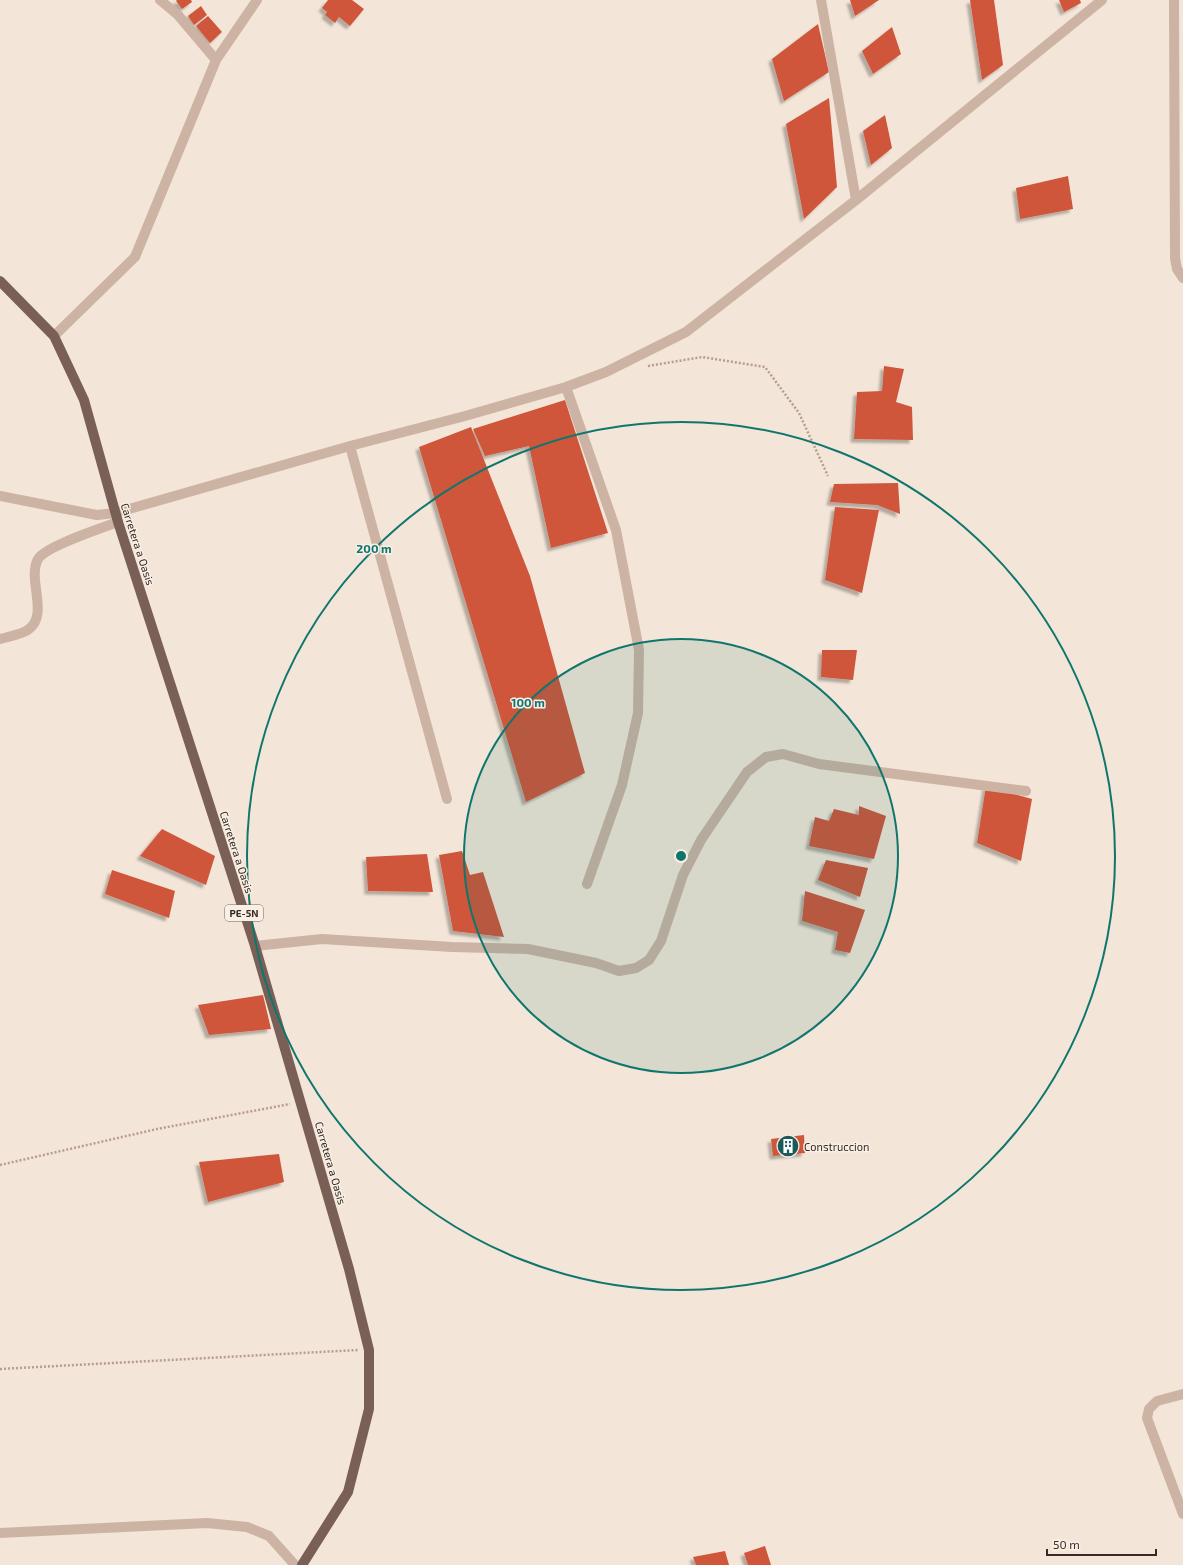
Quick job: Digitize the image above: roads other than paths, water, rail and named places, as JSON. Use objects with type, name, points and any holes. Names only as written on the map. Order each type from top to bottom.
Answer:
[{"type":"main road","name":"Carretera a Oasis","points":[[0,281],[54,336],[84,400],[116,517],[255,946],[349,1269],[369,1350],[369,1409],[348,1492],[302,1565]]},
{"type":"street","points":[[160,0],[178,15],[216,60]]},
{"type":"street","points":[[54,336],[136,257],[216,60],[257,0]]},
{"type":"street","points":[[821,0],[856,200]]},
{"type":"street","points":[[0,639],[29,630],[36,620],[38,605],[34,575],[38,559],[54,547],[116,517],[350,446],[465,416],[566,387],[606,372],[686,332],[856,200],[1102,0]]},
{"type":"street","points":[[1174,0],[1175,258],[1177,269],[1183,278]]},
{"type":"street","points":[[566,387],[616,530],[639,650],[638,713],[622,785],[587,884]]},
{"type":"street","points":[[350,446],[447,799]]},
{"type":"street","points":[[0,496],[97,515],[116,517]]},
{"type":"street","points":[[255,946],[322,939],[452,947],[528,949],[596,963],[619,971],[636,968],[649,960],[661,941],[683,875],[701,840],[747,772],[766,757],[783,754],[820,764],[1026,791]]},
{"type":"street","points":[[1183,1394],[1157,1401],[1149,1409],[1147,1418],[1183,1514]]},
{"type":"street","points":[[0,1533],[207,1523],[247,1527],[269,1536],[295,1565]]},
{"type":"place","name":"Construccion","points":[[788,1146]]}]
